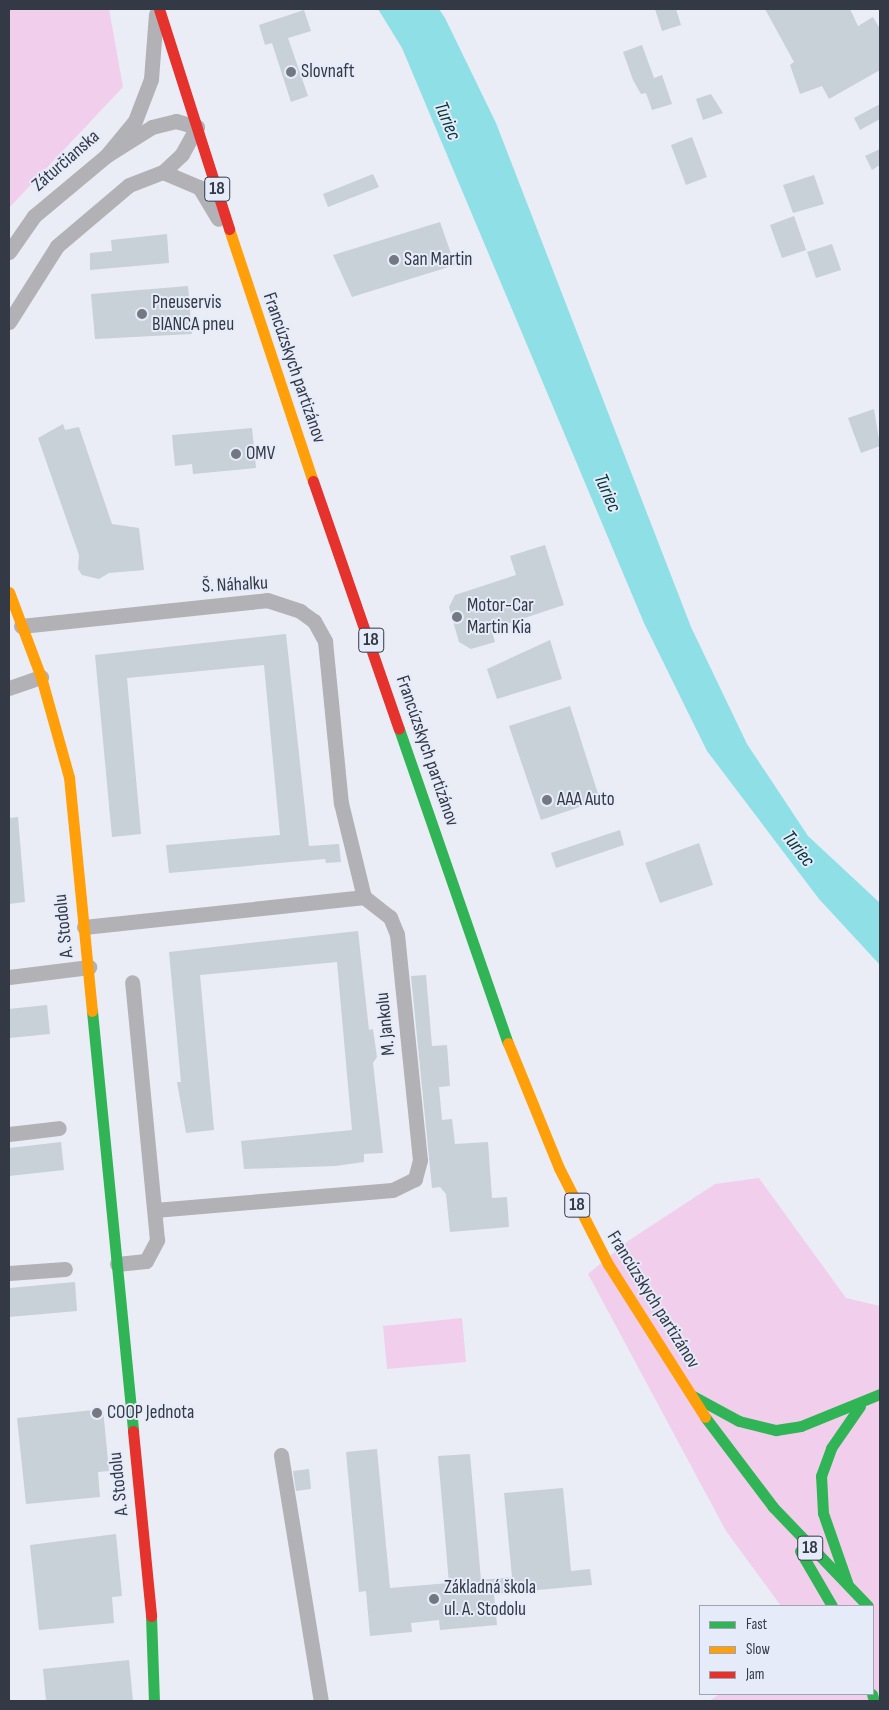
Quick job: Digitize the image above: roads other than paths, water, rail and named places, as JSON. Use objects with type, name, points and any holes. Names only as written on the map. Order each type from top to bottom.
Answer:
[{"type":"main road","name":"Francúzskych partizánov","points":[[157,9],[237,251],[518,1071],[587,1227],[690,1394]]},
{"type":"main road","name":"A. Stodolu","points":[[9,592],[16,618],[41,677],[69,777],[152,1624],[154,1701]]},
{"type":"main road","points":[[690,1394],[739,1421],[776,1430],[801,1426],[860,1406],[880,1394]]},
{"type":"main road","name":"18","points":[[690,1394],[773,1507],[867,1605]]},
{"type":"main road","points":[[849,1588],[827,1528],[821,1476],[831,1448],[860,1406]]},
{"type":"main road","points":[[773,1507],[831,1605]]},
{"type":"street","name":"Záturčianska","points":[[9,252],[51,199],[106,156],[144,105],[151,79],[157,9]]},
{"type":"street","points":[[9,322],[42,264],[74,229],[130,185],[163,172],[182,154],[197,127],[176,121],[152,127],[106,156]]},
{"type":"street","points":[[163,172],[199,187],[237,251]]},
{"type":"street","name":"Š. Náhalku","points":[[16,618],[268,600],[300,611],[314,621],[325,641],[341,803],[364,897]]},
{"type":"street","points":[[9,688],[41,677]]},
{"type":"street","points":[[84,927],[364,897]]},
{"type":"street","name":"M. Jankolu","points":[[155,1210],[392,1190],[416,1179],[420,1160],[397,934],[390,916],[364,897]]},
{"type":"street","points":[[9,976],[89,968]]},
{"type":"street","points":[[117,1264],[146,1261],[153,1254],[155,1210],[132,982]]},
{"type":"street","points":[[9,1134],[59,1128]]},
{"type":"street","points":[[9,1273],[65,1268]]},
{"type":"street","points":[[281,1455],[321,1701]]},
{"type":"water","name":"Turiec","points":[[378,9],[439,9],[445,18],[496,123],[691,627],[747,744],[808,836],[880,903],[880,965],[819,899],[707,751],[644,623],[402,48]]},
{"type":"place","name":"Slovnaft","points":[[291,72]]},
{"type":"place","name":"San Martin","points":[[394,260]]},
{"type":"place","name":"Pneuservis BIANCA pneu","points":[[142,314]]},
{"type":"place","name":"OMV","points":[[236,454]]},
{"type":"place","name":"Motor-Car Martin Kia","points":[[457,617]]},
{"type":"place","name":"AAA Auto","points":[[547,800]]},
{"type":"place","name":"COOP Jednota","points":[[97,1413]]},
{"type":"place","name":"Základná škola ul. A. Stodolu","points":[[434,1599]]}]
